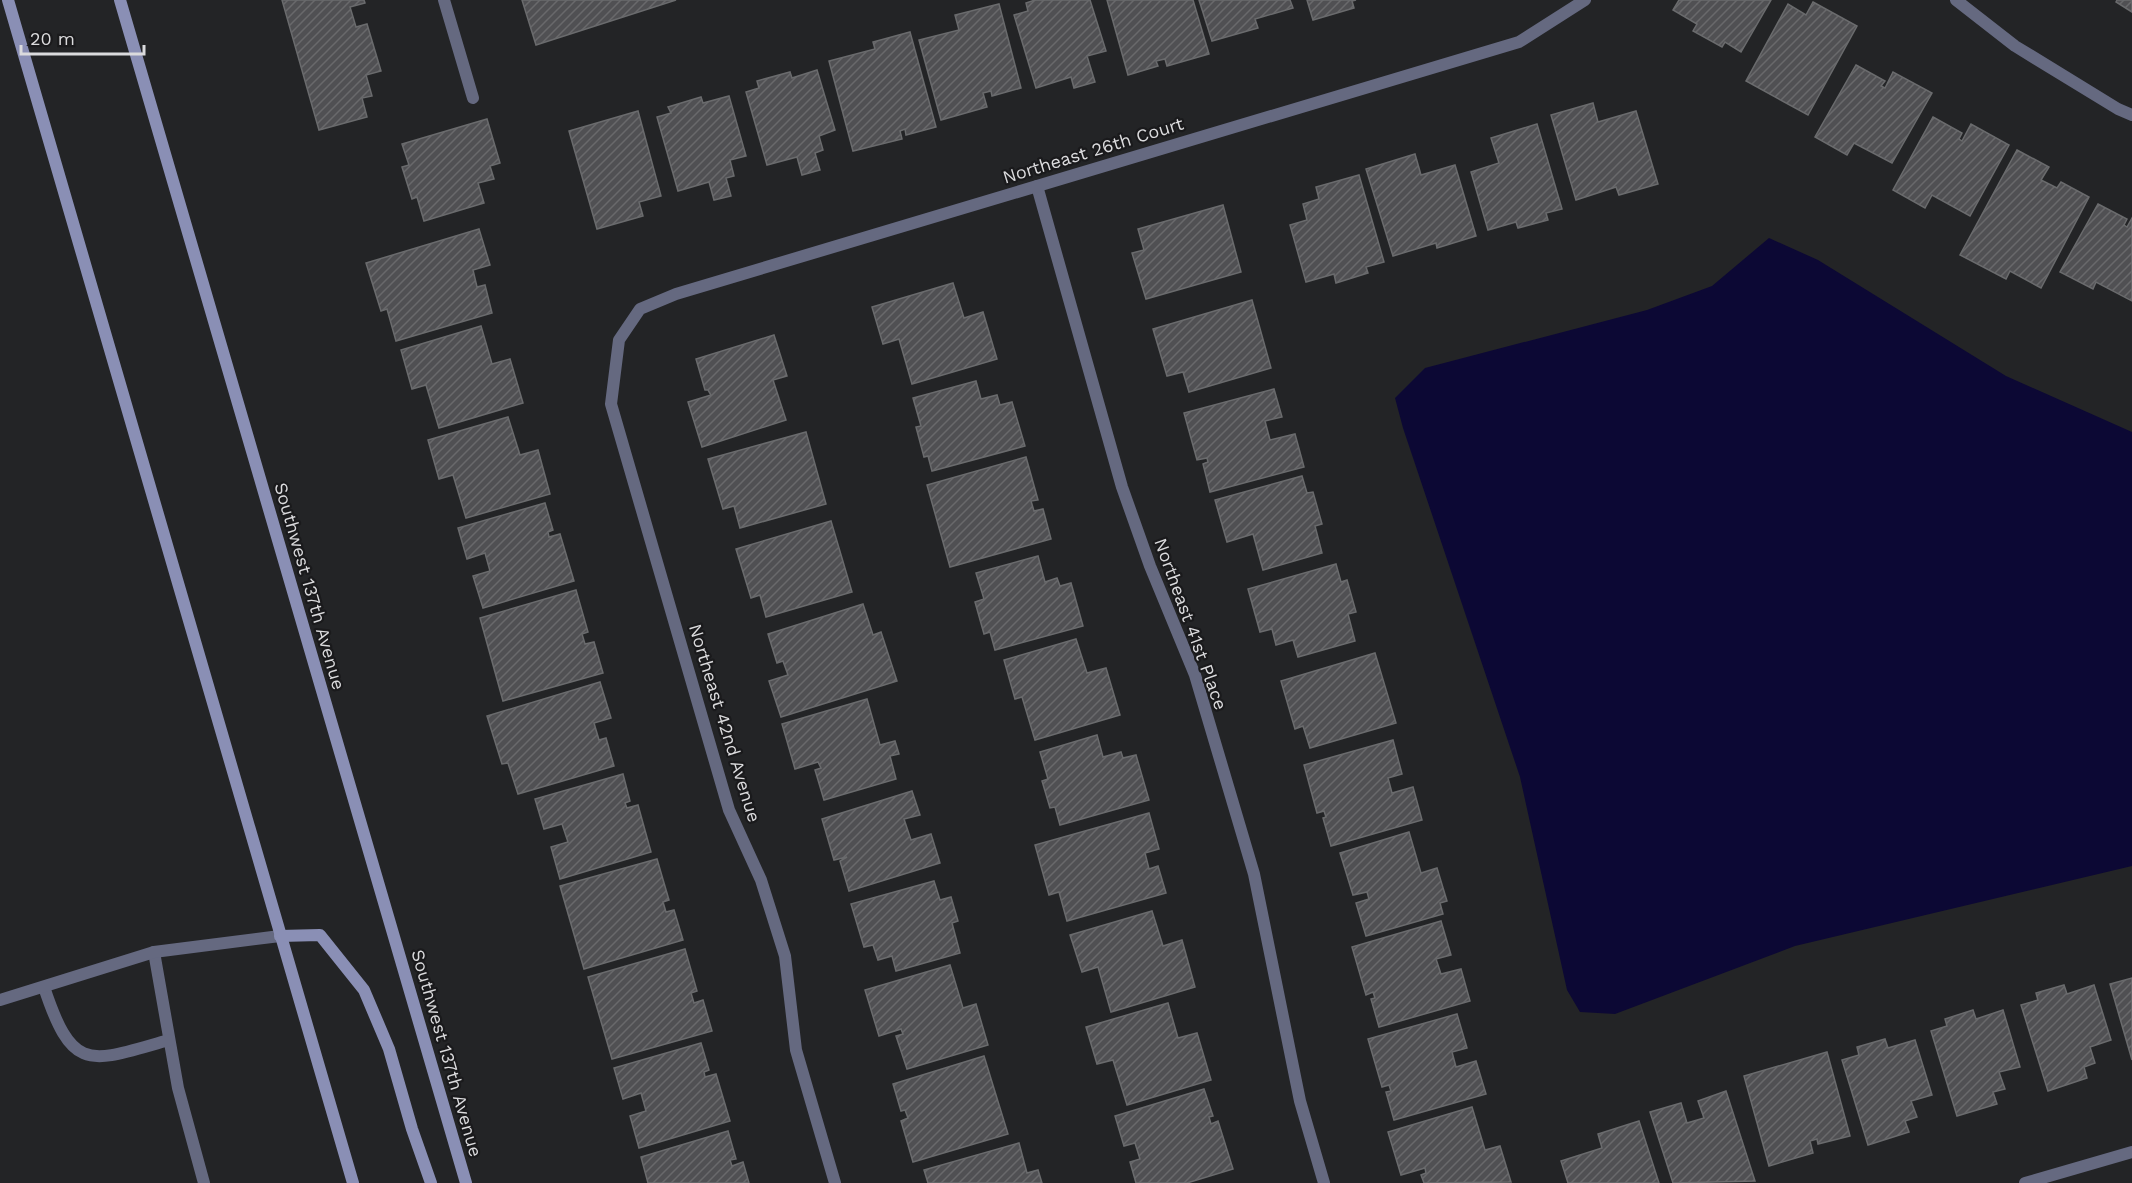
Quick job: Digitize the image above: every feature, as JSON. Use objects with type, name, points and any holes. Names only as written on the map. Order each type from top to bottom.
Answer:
[{"type":"main road","points":[[8,0],[353,1183]]},
{"type":"main road","name":"Southwest 137th Avenue","points":[[120,0],[466,1183]]},
{"type":"main road","points":[[280,936],[320,935],[364,990],[389,1049],[412,1129],[431,1183]]},
{"type":"street","points":[[444,0],[473,98]]},
{"type":"street","name":"Northeast 26th Court","points":[[618,340],[640,309],[676,294],[1519,42],[1585,0]]},
{"type":"street","points":[[1956,0],[2015,46],[2118,109],[2132,115]]},
{"type":"street","name":"Northeast 41st Place","points":[[1037,186],[1122,488],[1150,567],[1195,675],[1254,874],[1300,1101],[1324,1183]]},
{"type":"street","name":"Northeast 42nd Avenue","points":[[618,340],[610,404],[729,810],[761,880],[785,956],[796,1050],[835,1183]]},
{"type":"street","points":[[0,1000],[154,952],[280,936]]},
{"type":"street","points":[[154,952],[178,1088],[204,1183]]},
{"type":"street","points":[[44,987],[62,1035],[72,1047],[86,1056],[112,1056],[169,1040]]},
{"type":"street","points":[[2025,1183],[2132,1152]]},
{"type":"shaded area","points":[[1769,238],[1818,260],[2006,376],[2132,432],[2132,866],[1795,946],[1615,1014],[1580,1012],[1567,990],[1520,777],[1395,398],[1425,368],[1647,310],[1712,286]]},
{"type":"building","points":[[282,0],[364,0],[365,3],[350,7],[356,27],[367,24],[381,71],[366,75],[372,96],[362,98],[367,117],[319,130]]},
{"type":"building","points":[[522,0],[676,0],[536,45]]},
{"type":"building","points":[[1035,0],[1090,0],[1106,51],[1087,56],[1095,82],[1074,88],[1071,77],[1036,88],[1014,15],[1028,11],[1026,3]]},
{"type":"building","points":[[1107,0],[1193,0],[1209,54],[1167,66],[1165,59],[1156,61],[1158,66],[1128,75]]},
{"type":"building","points":[[1199,0],[1290,0],[1293,8],[1255,19],[1258,28],[1212,41]]},
{"type":"building","points":[[1307,0],[1356,0],[1352,1],[1354,8],[1313,20]]},
{"type":"building","points":[[1679,0],[1771,0],[1741,52],[1725,42],[1722,47],[1693,31],[1697,24],[1673,10]]},
{"type":"building","points":[[2117,0],[2132,0],[2132,12],[2116,2]]},
{"type":"building","points":[[1813,2],[1857,26],[1808,115],[1746,81],[1788,4],[1806,15]]},
{"type":"building","points":[[999,4],[1021,88],[992,96],[991,91],[983,93],[987,107],[941,120],[919,40],[959,30],[955,15]]},
{"type":"building","points":[[910,32],[936,127],[906,135],[905,129],[900,131],[902,139],[853,151],[829,61],[875,49],[873,42]]},
{"type":"building","points":[[1856,65],[1885,81],[1881,86],[1885,88],[1893,72],[1932,93],[1892,163],[1854,143],[1847,155],[1815,137]]},
{"type":"building","points":[[817,70],[835,130],[819,136],[823,150],[815,153],[820,170],[802,175],[797,157],[767,165],[746,92],[759,88],[757,81],[790,72],[792,78]]},
{"type":"building","points":[[729,96],[746,156],[730,160],[734,176],[726,178],[731,196],[714,200],[709,182],[678,191],[657,117],[671,113],[668,107],[701,97],[703,103]]},
{"type":"building","points":[[1593,103],[1598,122],[1636,111],[1658,184],[1619,195],[1616,187],[1576,200],[1551,115]]},
{"type":"building","points":[[638,111],[661,196],[639,202],[643,216],[597,229],[569,131]]},
{"type":"building","points":[[1933,117],[1962,133],[1959,139],[1962,141],[1971,124],[2009,145],[1970,216],[1932,195],[1925,208],[1893,190]]},
{"type":"building","points":[[487,119],[500,163],[490,166],[494,179],[478,183],[484,203],[424,221],[417,197],[412,199],[402,167],[409,165],[402,144]]},
{"type":"building","points":[[1537,124],[1562,209],[1546,213],[1548,220],[1518,228],[1516,222],[1488,230],[1471,172],[1499,163],[1491,138]]},
{"type":"building","points":[[2017,150],[2049,167],[2041,180],[2057,188],[2061,182],[2089,197],[2041,288],[2010,271],[2006,279],[1960,255]]},
{"type":"building","points":[[1415,154],[1421,175],[1455,165],[1476,236],[1437,248],[1436,243],[1393,256],[1366,169]]},
{"type":"building","points":[[1359,175],[1384,262],[1366,267],[1368,273],[1336,283],[1334,274],[1306,282],[1290,225],[1307,220],[1303,204],[1319,199],[1316,187]]},
{"type":"building","points":[[2098,204],[2127,219],[2124,225],[2127,227],[2132,218],[2132,301],[2096,282],[2093,289],[2060,272]]},
{"type":"building","points":[[1223,205],[1241,272],[1146,299],[1132,253],[1144,250],[1138,229]]},
{"type":"building","points":[[479,229],[490,265],[473,270],[477,287],[485,285],[492,313],[396,341],[387,309],[381,311],[366,263]]},
{"type":"building","points":[[953,283],[964,318],[983,312],[997,359],[912,384],[899,339],[883,344],[872,307]]},
{"type":"building","points":[[1252,300],[1271,368],[1189,392],[1183,372],[1167,376],[1153,329]]},
{"type":"building","points":[[481,326],[492,364],[510,359],[523,403],[439,428],[426,385],[412,389],[401,350]]},
{"type":"building","points":[[774,335],[787,376],[773,380],[786,420],[702,447],[688,402],[711,395],[708,390],[705,390],[696,359]]},
{"type":"building","points":[[976,381],[981,399],[997,395],[1000,405],[1012,402],[1025,446],[932,471],[928,456],[924,457],[916,427],[921,426],[913,398]]},
{"type":"building","points":[[1274,389],[1282,417],[1265,421],[1270,440],[1295,434],[1304,467],[1210,492],[1203,464],[1208,462],[1207,458],[1197,460],[1184,413]]},
{"type":"building","points":[[508,417],[520,455],[538,450],[550,494],[466,518],[453,475],[439,479],[428,440]]},
{"type":"building","points":[[806,432],[826,504],[740,528],[734,506],[723,509],[708,459]]},
{"type":"building","points":[[1026,457],[1038,500],[1031,501],[1034,511],[1043,509],[1051,539],[950,567],[927,485]]},
{"type":"building","points":[[1302,476],[1307,493],[1313,492],[1322,524],[1315,526],[1322,553],[1263,570],[1253,534],[1227,542],[1215,500]]},
{"type":"building","points":[[545,503],[553,530],[548,532],[549,537],[560,534],[574,581],[483,608],[473,576],[490,571],[485,553],[467,559],[458,528]]},
{"type":"building","points":[[831,521],[852,592],[766,617],[760,595],[751,598],[736,549]]},
{"type":"building","points":[[1038,556],[1045,582],[1057,578],[1060,586],[1071,583],[1083,626],[995,650],[990,632],[984,634],[975,602],[984,599],[976,573]]},
{"type":"building","points":[[1336,564],[1341,582],[1347,580],[1356,612],[1348,614],[1355,641],[1298,657],[1293,640],[1276,645],[1272,629],[1260,632],[1248,589]]},
{"type":"building","points":[[576,590],[588,632],[582,634],[585,644],[594,642],[603,673],[503,701],[480,618]]},
{"type":"building","points":[[863,604],[873,635],[881,632],[897,681],[781,717],[769,681],[788,675],[783,661],[777,663],[768,634]]},
{"type":"building","points":[[1076,639],[1087,673],[1106,668],[1120,715],[1035,740],[1022,697],[1015,699],[1004,660]]},
{"type":"building","points":[[1375,653],[1396,723],[1310,748],[1303,726],[1295,729],[1281,681]]},
{"type":"building","points":[[600,682],[611,718],[594,723],[599,740],[606,738],[614,766],[518,794],[508,763],[502,764],[487,716]]},
{"type":"building","points":[[867,699],[880,745],[895,741],[899,754],[890,756],[896,779],[824,800],[815,770],[821,768],[818,762],[795,769],[782,724]]},
{"type":"building","points":[[1097,735],[1103,757],[1121,752],[1123,758],[1136,755],[1149,800],[1060,825],[1055,807],[1050,808],[1042,781],[1048,779],[1040,752]]},
{"type":"building","points":[[1393,740],[1402,774],[1388,778],[1392,793],[1413,787],[1422,820],[1331,846],[1323,818],[1326,817],[1324,811],[1317,813],[1304,765]]},
{"type":"building","points":[[623,774],[630,801],[625,803],[627,808],[638,805],[651,852],[560,879],[551,847],[568,842],[562,824],[544,829],[535,799]]},
{"type":"building","points":[[912,791],[920,815],[904,819],[911,840],[931,834],[940,863],[849,891],[840,861],[847,857],[834,860],[822,819]]},
{"type":"building","points":[[1149,813],[1159,849],[1145,853],[1149,869],[1158,866],[1166,893],[1067,921],[1059,892],[1049,895],[1035,845]]},
{"type":"building","points":[[1409,832],[1421,873],[1437,868],[1447,901],[1440,903],[1443,914],[1366,936],[1356,903],[1369,899],[1367,892],[1353,895],[1340,853]]},
{"type":"building","points":[[657,859],[669,900],[663,902],[666,912],[674,910],[683,940],[584,969],[560,886]]},
{"type":"building","points":[[934,881],[940,900],[951,897],[958,921],[952,923],[960,953],[896,971],[892,956],[878,960],[873,945],[864,947],[851,904]]},
{"type":"building","points":[[1152,911],[1163,946],[1182,940],[1195,987],[1111,1012],[1098,967],[1082,972],[1070,935]]},
{"type":"building","points":[[1441,921],[1451,955],[1436,959],[1441,974],[1461,969],[1470,1001],[1379,1027],[1371,999],[1375,998],[1373,992],[1366,995],[1352,947]]},
{"type":"building","points":[[685,949],[697,991],[691,993],[694,1003],[703,1000],[712,1031],[612,1059],[588,977]]},
{"type":"building","points":[[950,965],[963,1008],[976,1004],[988,1045],[907,1069],[896,1036],[903,1034],[901,1029],[879,1036],[865,990]]},
{"type":"building","points":[[2132,978],[2132,1060],[2110,984]]},
{"type":"building","points":[[2064,985],[2067,994],[2094,985],[2111,1040],[2090,1047],[2095,1063],[2084,1067],[2087,1078],[2048,1091],[2021,1005],[2038,1000],[2036,993]]},
{"type":"building","points":[[1168,1003],[1178,1038],[1197,1033],[1211,1080],[1127,1105],[1113,1060],[1097,1064],[1086,1027]]},
{"type":"building","points":[[1973,1010],[1976,1019],[2003,1010],[2020,1067],[1999,1072],[2005,1089],[1993,1092],[1997,1104],[1957,1116],[1931,1031],[1947,1026],[1945,1019]]},
{"type":"building","points":[[1457,1014],[1467,1048],[1452,1052],[1456,1067],[1476,1061],[1486,1094],[1394,1120],[1386,1092],[1391,1091],[1389,1085],[1382,1087],[1368,1039]]},
{"type":"building","points":[[1885,1039],[1888,1048],[1915,1040],[1932,1095],[1911,1101],[1917,1117],[1905,1121],[1909,1132],[1868,1145],[1842,1060],[1859,1055],[1857,1047]]},
{"type":"building","points":[[701,1043],[709,1070],[704,1072],[705,1077],[716,1074],[730,1121],[639,1148],[630,1116],[646,1111],[641,1093],[623,1099],[614,1068]]},
{"type":"building","points":[[1827,1052],[1850,1136],[1818,1144],[1817,1139],[1810,1141],[1813,1153],[1769,1166],[1744,1076]]},
{"type":"building","points":[[984,1056],[1008,1134],[913,1162],[901,1121],[908,1118],[905,1110],[901,1111],[893,1084]]},
{"type":"building","points":[[1204,1089],[1213,1116],[1209,1117],[1211,1124],[1218,1121],[1233,1169],[1187,1183],[1136,1183],[1130,1162],[1140,1159],[1135,1143],[1124,1146],[1115,1116]]},
{"type":"building","points":[[1726,1091],[1755,1181],[1673,1183],[1650,1112],[1681,1103],[1687,1123],[1704,1118],[1698,1101]]},
{"type":"building","points":[[1472,1107],[1485,1150],[1500,1146],[1511,1182],[1424,1183],[1421,1175],[1426,1173],[1425,1168],[1401,1175],[1388,1132]]},
{"type":"building","points":[[1639,1121],[1659,1183],[1568,1183],[1561,1161],[1602,1148],[1598,1134]]},
{"type":"building","points":[[728,1131],[736,1159],[730,1160],[732,1166],[743,1162],[749,1183],[648,1183],[641,1157]]},
{"type":"building","points":[[1019,1143],[1027,1173],[1038,1170],[1042,1183],[928,1183],[924,1170]]}]
